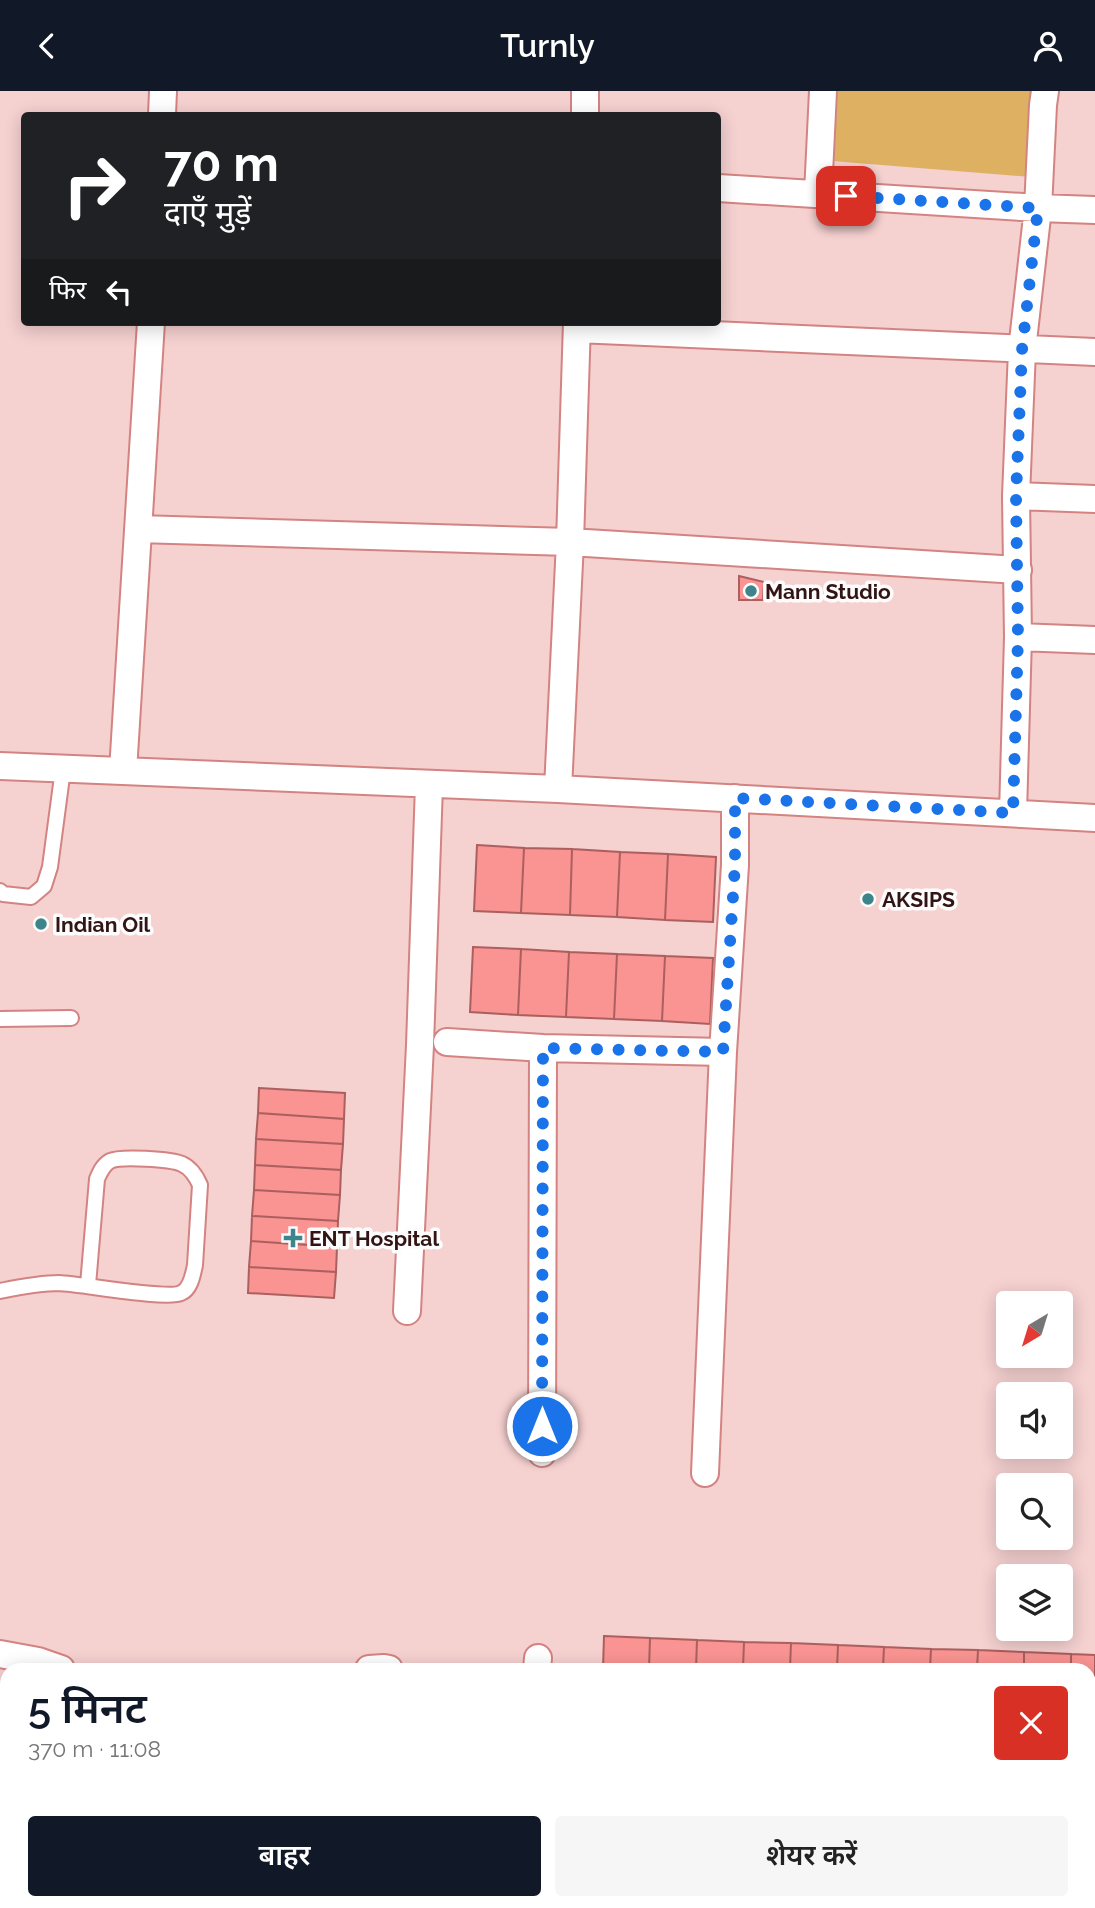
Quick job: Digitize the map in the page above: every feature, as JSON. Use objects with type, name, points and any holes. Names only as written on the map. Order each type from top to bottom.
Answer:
[{"type":"street","points":[[162,112],[163,91]]},
{"type":"street","points":[[584,112],[585,91]]},
{"type":"street","points":[[818,194],[823,91]]},
{"type":"street","points":[[1013,813],[1018,637],[1016,496],[1022,350],[1038,208],[1045,91]]},
{"type":"street","points":[[721,188],[1095,210]]},
{"type":"street","points":[[123,771],[151,326]]},
{"type":"street","points":[[558,789],[577,326]]},
{"type":"street","points":[[595,326],[1095,352]]},
{"type":"street","points":[[1016,496],[1095,499]]},
{"type":"street","points":[[138,529],[570,542],[1018,570]]},
{"type":"street","points":[[1018,637],[1095,641]]},
{"type":"street","points":[[0,766],[558,789],[1095,818]]},
{"type":"street","points":[[407,1311],[429,785]]},
{"type":"street","points":[[705,1473],[723,1052],[735,865],[735,798]]},
{"type":"street","points":[[447,1042],[543,1048],[723,1052]]},
{"type":"street","points":[[542,1453],[543,1048]]},
{"type":"street","points":[[0,1654],[44,1663]]},
{"type":"lane","points":[[0,891],[3,894],[31,897],[44,886],[50,867],[63,769]]},
{"type":"lane","points":[[0,1019],[71,1018]]},
{"type":"lane","points":[[0,1291],[37,1284],[88,1285],[167,1295],[181,1293],[188,1288],[195,1265],[200,1185],[195,1175],[183,1165],[169,1161],[118,1159],[108,1162],[97,1179],[88,1285]]},
{"type":"shaded area","points":[[836,91],[1038,91],[1032,177],[832,161]]},
{"type":"building","name":"Mann Studio","points":[[739,576],[764,582],[763,600],[739,600]]},
{"type":"building","points":[[477,845],[524,848],[521,913],[474,911]]},
{"type":"building","points":[[524,848],[572,849],[570,915],[521,913]]},
{"type":"building","points":[[572,849],[620,852],[617,917],[570,915]]},
{"type":"building","points":[[620,852],[668,854],[665,920],[617,917]]},
{"type":"building","points":[[668,854],[716,857],[713,922],[665,920]]},
{"type":"building","points":[[473,947],[521,949],[518,1015],[470,1012]]},
{"type":"building","points":[[521,949],[569,952],[566,1017],[518,1015]]},
{"type":"building","points":[[569,952],[617,954],[614,1019],[566,1017]]},
{"type":"building","points":[[617,954],[665,956],[662,1021],[614,1019]]},
{"type":"building","points":[[665,956],[713,958],[710,1024],[662,1021]]},
{"type":"building","points":[[259,1088],[345,1093],[344,1119],[258,1113]]},
{"type":"building","points":[[258,1113],[344,1119],[343,1144],[256,1139]]},
{"type":"building","points":[[256,1139],[343,1144],[341,1170],[255,1165]]},
{"type":"building","points":[[255,1165],[341,1170],[340,1195],[254,1190]]},
{"type":"building","points":[[254,1190],[340,1195],[338,1221],[252,1216]]},
{"type":"building","points":[[252,1216],[338,1221],[337,1247],[251,1241]]},
{"type":"building","points":[[251,1241],[337,1247],[336,1272],[249,1267]]},
{"type":"building","points":[[249,1267],[336,1272],[334,1298],[248,1293]]},
{"type":"building","points":[[604,1636],[650,1638],[649,1663],[603,1663]]},
{"type":"building","points":[[650,1638],[697,1640],[696,1663],[649,1663]]},
{"type":"building","points":[[697,1640],[744,1642],[743,1663],[696,1663]]},
{"type":"building","points":[[744,1642],[791,1643],[790,1663],[743,1663]]},
{"type":"building","points":[[791,1643],[838,1645],[837,1663],[790,1663]]},
{"type":"building","points":[[838,1645],[884,1647],[883,1663],[837,1663]]},
{"type":"building","points":[[884,1647],[931,1649],[930,1663],[883,1663]]},
{"type":"building","points":[[931,1649],[978,1650],[977,1663],[930,1663]]},
{"type":"building","points":[[978,1650],[1024,1652],[1024,1663],[977,1663]]},
{"type":"building","points":[[1024,1652],[1071,1654],[1071,1663],[1024,1663]]},
{"type":"building","points":[[1071,1654],[1095,1655],[1095,1663],[1071,1663]]},
{"type":"place","name":"Mann Studio","points":[[751,591]]},
{"type":"place","name":"AKSIPS","points":[[868,899]]},
{"type":"place","name":"Indian Oil","points":[[41,924]]},
{"type":"place","name":"ENT Hospital","points":[[293,1238]]},
{"type":"route","points":[[542,1426],[543,1048],[723,1052],[735,865],[735,798],[1013,813],[1018,637],[1016,496],[1022,350],[1038,208],[846,196]]}]
